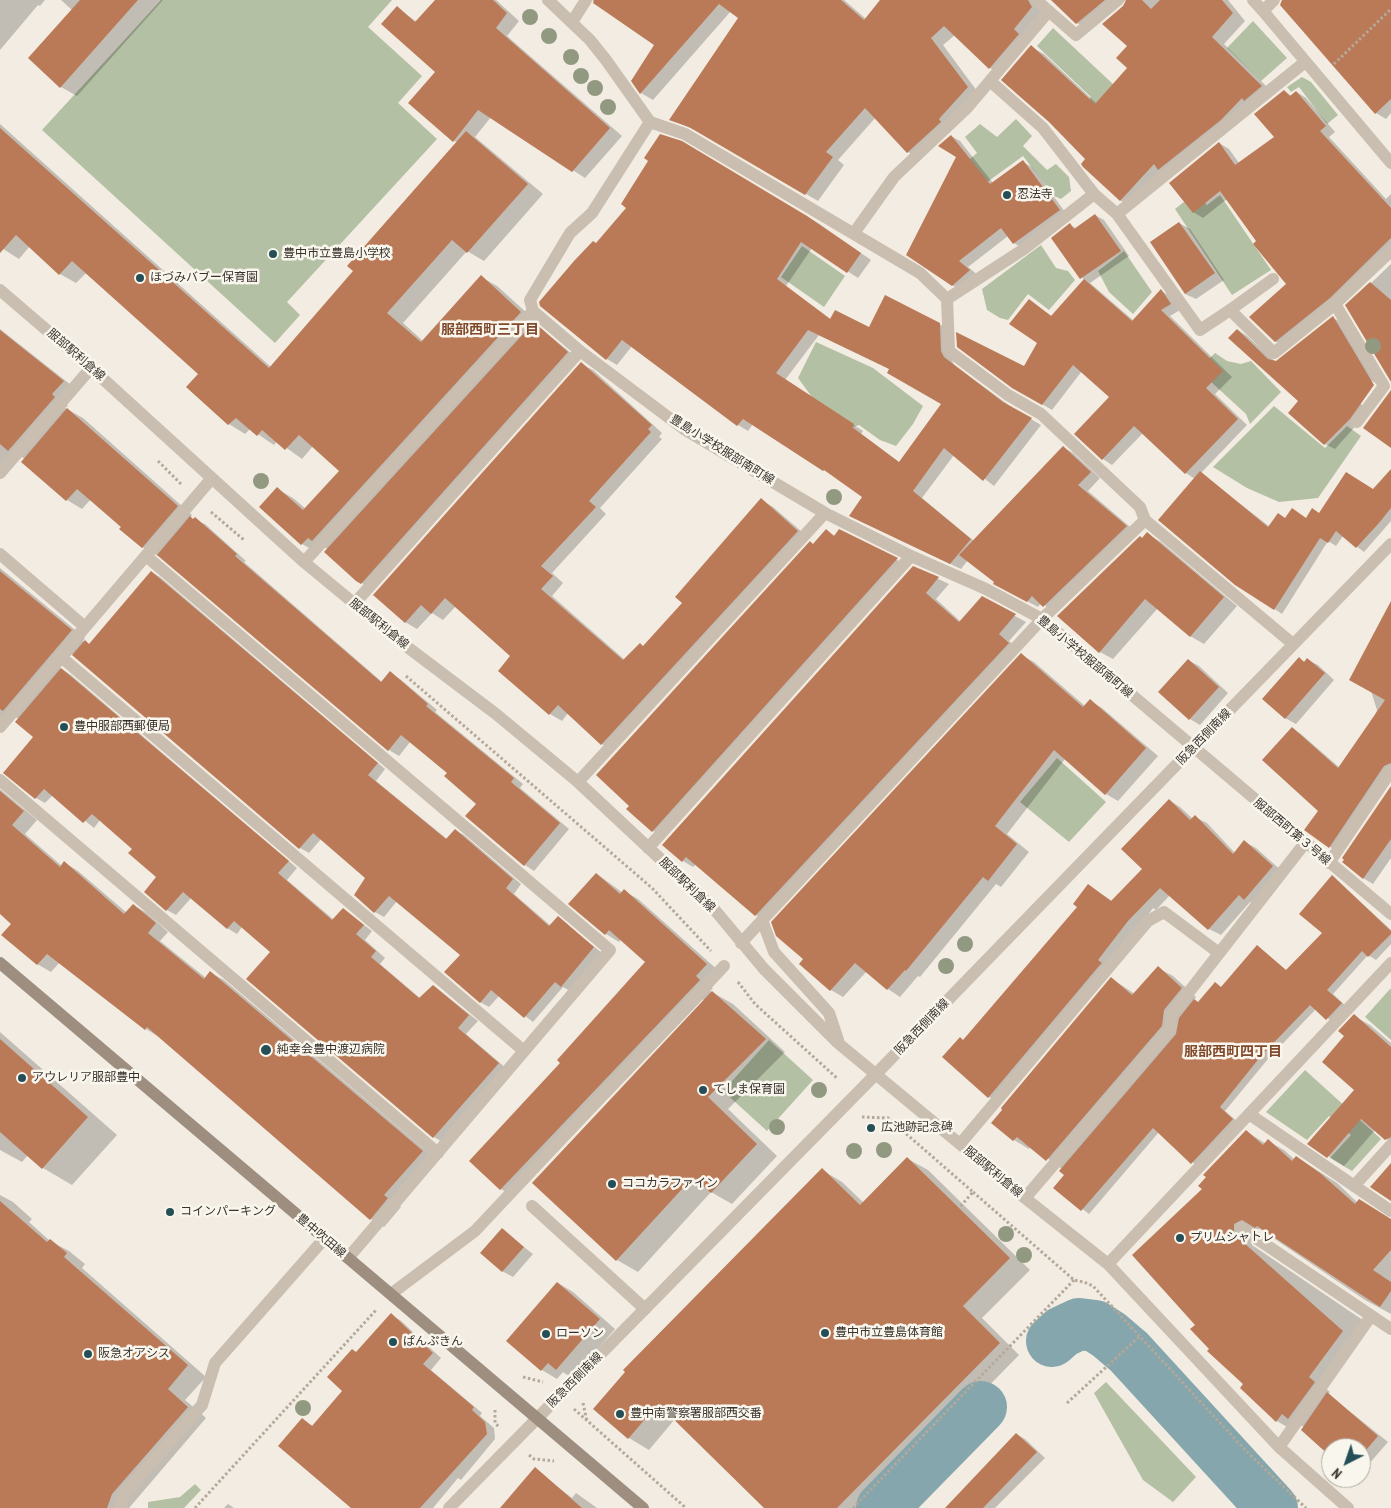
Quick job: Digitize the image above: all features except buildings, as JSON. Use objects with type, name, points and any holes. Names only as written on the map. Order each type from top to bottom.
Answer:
[{"type":"main road","name":"豊中吹田線","points":[[0,962],[643,1508]]},
{"type":"street","points":[[548,0],[572,22],[606,60],[650,122],[685,134],[920,273],[947,299],[949,351],[1001,390],[1041,414],[1140,507],[1145,520],[1293,644]]},
{"type":"street","points":[[572,22],[586,0]]},
{"type":"street","points":[[1036,0],[1076,35],[1118,0]]},
{"type":"street","points":[[1253,0],[1391,163]]},
{"type":"street","points":[[1263,11],[1274,0]]},
{"type":"street","points":[[854,233],[894,177],[967,108],[1049,11]]},
{"type":"street","points":[[1117,214],[1305,62]]},
{"type":"street","points":[[990,81],[1043,128],[1094,194],[1117,214],[1200,330],[1273,279]]},
{"type":"street","points":[[304,562],[534,311],[530,300],[570,233],[592,214],[650,122]]},
{"type":"street","points":[[947,299],[1024,249],[1094,194]]},
{"type":"street","points":[[1230,310],[1274,353],[1335,304],[1391,251]]},
{"type":"street","name":"服部駅利倉線","points":[[0,290],[91,368],[304,562],[354,604],[496,714],[578,782],[714,909],[740,943],[838,1043],[1108,1264],[1279,1447],[1348,1508]]},
{"type":"street","points":[[1335,304],[1384,386],[1357,422]]},
{"type":"street","name":"豊島小学校服部南町線","points":[[534,311],[580,351],[684,429],[826,513],[911,556],[986,589],[1042,619],[1193,749]]},
{"type":"street","points":[[354,604],[580,351]]},
{"type":"street","points":[[0,473],[91,368]]},
{"type":"street","points":[[0,727],[212,478]]},
{"type":"street","points":[[578,782],[826,513]]},
{"type":"street","points":[[740,943],[1042,619],[1145,520]]},
{"type":"street","name":"阪急西側南線","points":[[449,1508],[875,1075],[1391,544]]},
{"type":"street","points":[[0,554],[85,627]]},
{"type":"street","points":[[146,556],[610,950],[348,1258]]},
{"type":"street","points":[[648,848],[911,556]]},
{"type":"street","points":[[60,656],[524,1051]]},
{"type":"street","name":"服部西町第３号線","points":[[1193,749],[1391,914]]},
{"type":"street","points":[[1329,863],[1391,771]]},
{"type":"street","points":[[0,780],[438,1153]]},
{"type":"street","points":[[1025,1198],[1170,1029],[1171,1015],[1305,843]]},
{"type":"street","points":[[960,1144],[1148,921],[1164,912],[1219,954]]},
{"type":"street","points":[[762,920],[774,952],[829,1013],[838,1043]]},
{"type":"street","points":[[1108,1264],[1391,963]]},
{"type":"street","points":[[391,1294],[475,1231],[724,966]]},
{"type":"street","points":[[1249,1114],[1391,1211]]},
{"type":"street","points":[[1354,1186],[1391,1145]]},
{"type":"street","points":[[532,1206],[645,1309]]},
{"type":"street","points":[[1241,1228],[1391,1329]]},
{"type":"street","points":[[120,1508],[123,1495],[202,1404],[215,1363],[324,1239]]},
{"type":"street","points":[[1279,1447],[1371,1316]]},
{"type":"path","points":[[1320,79],[1391,9]]},
{"type":"path","points":[[204,506],[250,544]]},
{"type":"path","points":[[400,670],[652,888],[724,966],[755,1004],[838,1079]]},
{"type":"path","points":[[860,1117],[888,1118],[1074,1280],[1093,1286],[1248,1453],[1306,1508]]},
{"type":"path","points":[[959,1208],[973,1192]]},
{"type":"path","points":[[852,1508],[1074,1280]]},
{"type":"path","points":[[195,1508],[391,1294]]},
{"type":"path","points":[[1067,1403],[1140,1336]]},
{"type":"path","points":[[523,1377],[542,1381]]},
{"type":"path","points":[[583,1402],[587,1422]]},
{"type":"path","points":[[495,1406],[495,1423]]},
{"type":"path","points":[[575,1410],[686,1508]]},
{"type":"path","points":[[534,1459],[553,1461]]},
{"type":"green space","points":[[161,0],[392,0],[368,27],[422,76],[398,103],[437,139],[287,302],[300,315],[275,343],[42,130]]},
{"type":"green space","points":[[1253,21],[1287,58],[1261,81],[1227,48]]},
{"type":"green space","points":[[1053,28],[1129,99],[1076,114],[1091,97],[1037,46]]},
{"type":"green space","points":[[1302,77],[1311,82],[1338,115],[1327,124],[1299,87],[1291,92],[1287,87]]},
{"type":"green space","points":[[1016,119],[1032,136],[1023,146],[1047,170],[1056,164],[1069,177],[1071,191],[1061,199],[1054,196],[1023,156],[979,188],[958,169],[977,153],[965,137],[980,124],[997,137]]},
{"type":"green space","points":[[1220,195],[1271,270],[1232,295],[1175,209],[1189,198],[1200,198],[1207,205]]},
{"type":"green space","points":[[1041,245],[1056,268],[1068,271],[1075,280],[1049,310],[1028,294],[1008,320],[1000,318],[987,310],[982,289]]},
{"type":"green space","points":[[802,246],[845,276],[824,307],[781,277]]},
{"type":"green space","points":[[1124,251],[1152,292],[1133,314],[1109,292],[1098,271]]},
{"type":"green space","points":[[816,342],[873,368],[923,406],[913,424],[896,446],[880,440],[859,425],[845,430],[823,412],[798,378]]},
{"type":"green space","points":[[1215,353],[1227,361],[1241,364],[1251,361],[1281,392],[1250,424],[1246,414],[1198,370]]},
{"type":"green space","points":[[1274,406],[1325,448],[1347,426],[1361,436],[1318,498],[1279,502],[1247,488],[1213,467]]},
{"type":"green space","points":[[1057,758],[1106,802],[1069,842],[1020,802]]},
{"type":"green space","points":[[1391,989],[1391,1040],[1365,1017]]},
{"type":"green space","points":[[769,1040],[813,1080],[767,1131],[723,1091]]},
{"type":"green space","points":[[1305,1070],[1381,1139],[1352,1171],[1330,1158],[1351,1135],[1329,1116],[1307,1140],[1266,1112]]},
{"type":"green space","points":[[1106,1382],[1196,1477],[1173,1502],[1143,1480],[1094,1393]]},
{"type":"green space","points":[[195,1484],[201,1490],[184,1508],[148,1508],[148,1502],[180,1497]]},
{"type":"waterway","points":[[1052,1341],[1062,1332],[1079,1324],[1095,1326],[1109,1335],[1129,1352],[1272,1508]]},
{"type":"waterway","points":[[882,1508],[981,1407]]},
{"type":"place","name":"忍法寺","points":[[1007,195]]},
{"type":"place","name":"豊中市立豊島小学校","points":[[273,254]]},
{"type":"place","name":"ほづみバブー保育園","points":[[140,278]]},
{"type":"place","name":"豊中服部西郵便局","points":[[64,727]]},
{"type":"place","name":"純幸会豊中渡辺病院","points":[[266,1050]]},
{"type":"place","name":"アウレリア服部豊中","points":[[22,1078]]},
{"type":"place","name":"てしま保育園","points":[[703,1090]]},
{"type":"place","name":"広池跡記念碑","points":[[871,1128]]},
{"type":"place","name":"ココカラファイン","points":[[612,1184]]},
{"type":"place","name":"コインパーキング","points":[[170,1212]]},
{"type":"place","name":"プリムシャトレ","points":[[1180,1238]]},
{"type":"place","name":"豊中市立豊島体育館","points":[[825,1333]]},
{"type":"place","name":"ローソン","points":[[546,1334]]},
{"type":"place","name":"ぱんぷきん","points":[[393,1342]]},
{"type":"place","name":"阪急オアシス","points":[[88,1354]]},
{"type":"place","name":"豊中南警察署服部西交番","points":[[620,1414]]},
{"type":"district","name":"服部西町三丁目","points":[[490,330]]},
{"type":"district","name":"服部西町四丁目","points":[[1233,1052]]}]
